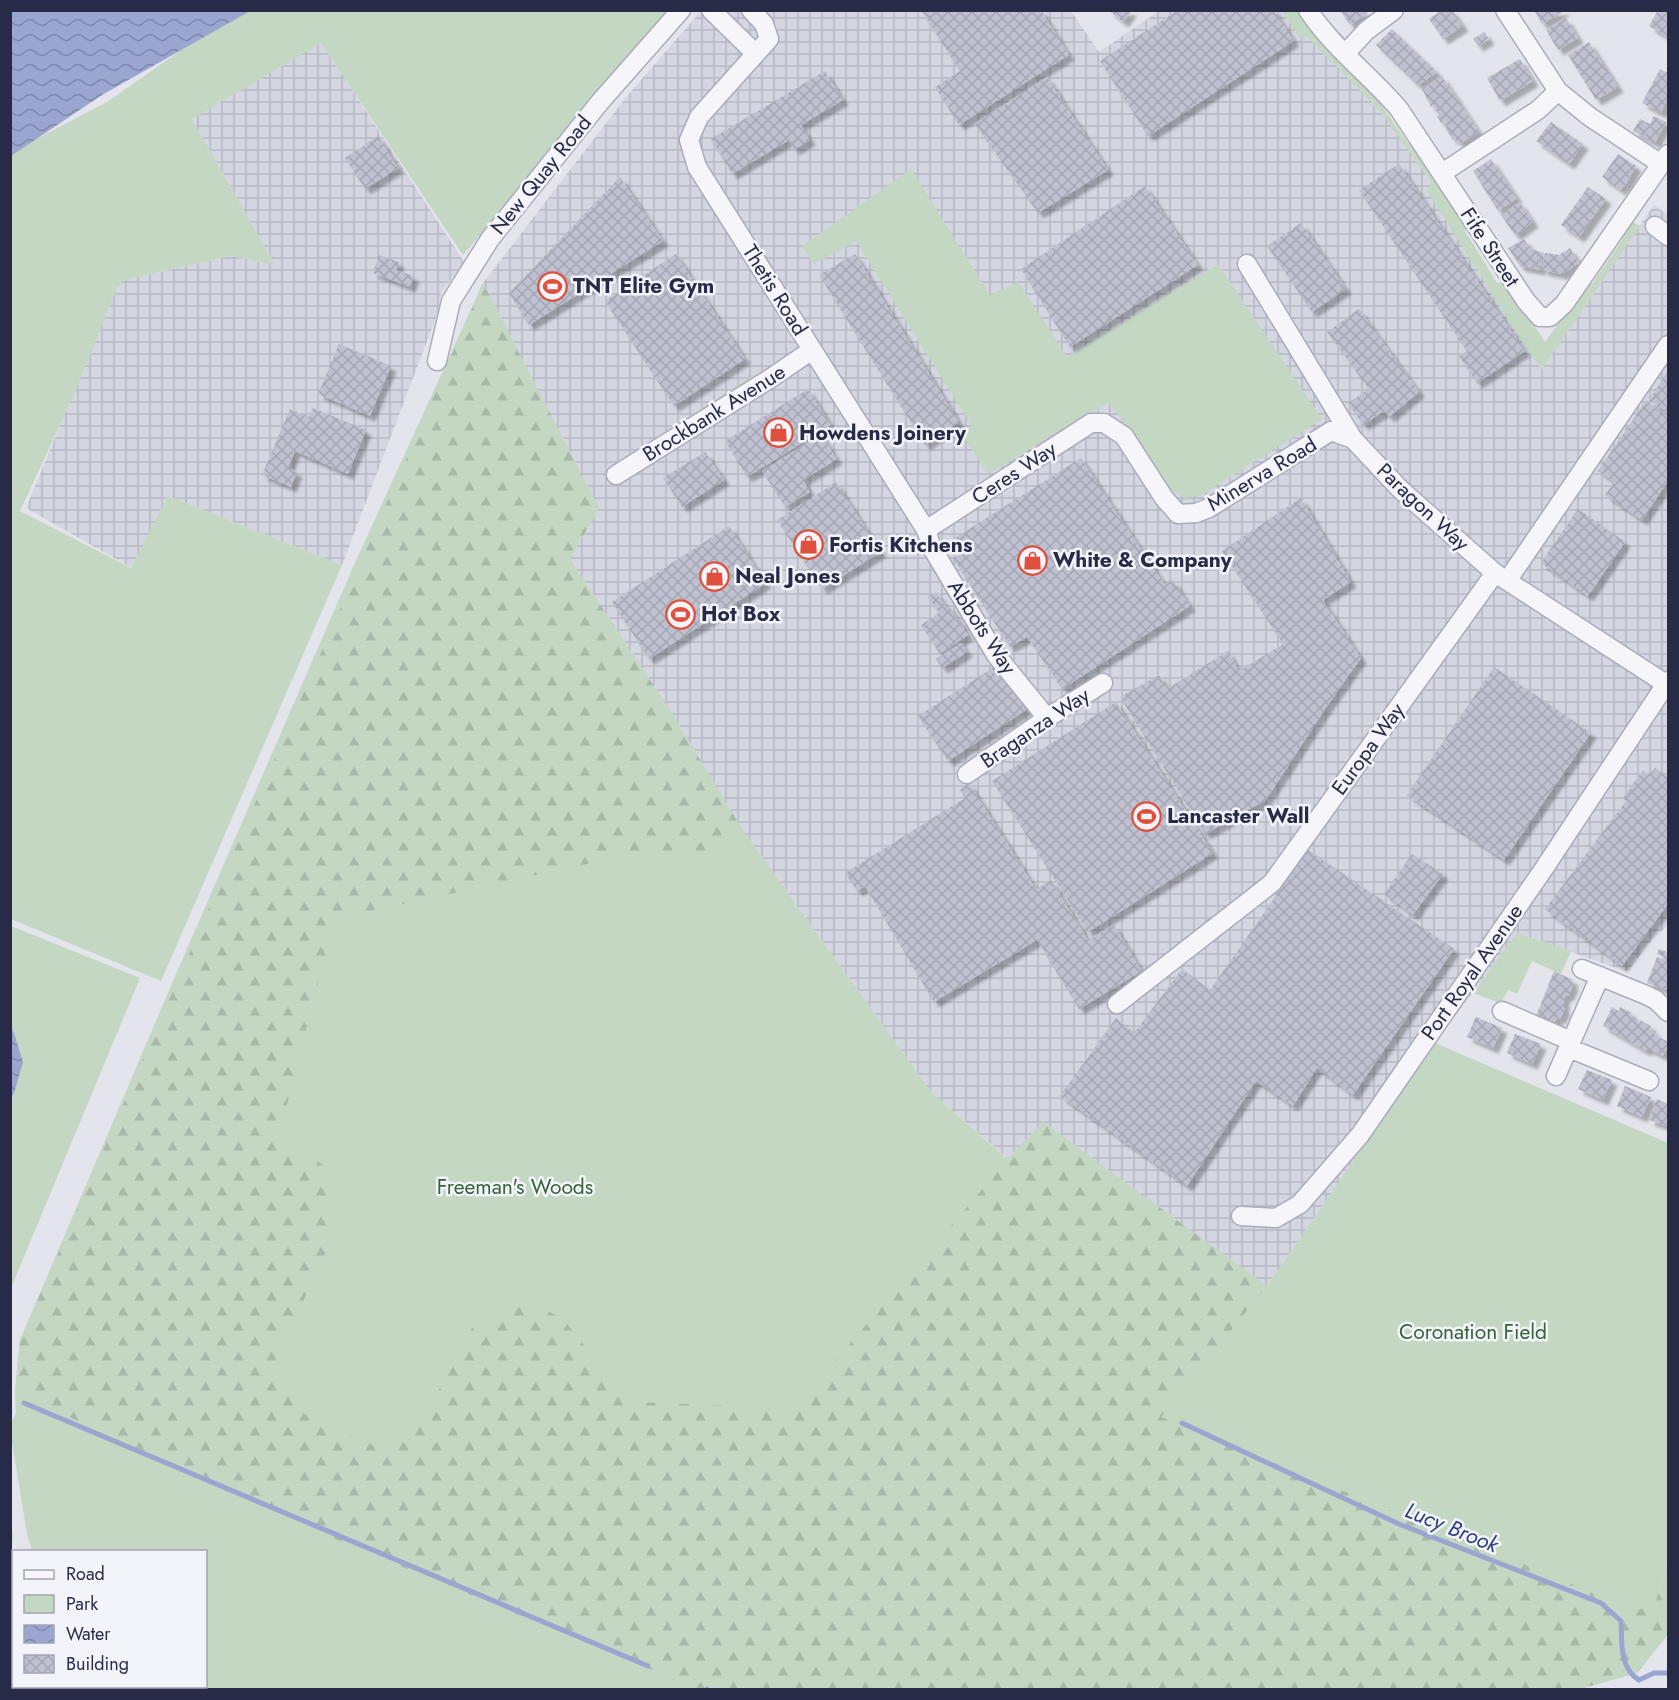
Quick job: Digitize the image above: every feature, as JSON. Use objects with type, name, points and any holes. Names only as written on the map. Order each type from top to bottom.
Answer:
[{"type":"street","name":"New Quay Road","points":[[437,361],[451,300],[490,239],[600,102],[681,10]]},
{"type":"street","points":[[711,10],[755,53]]},
{"type":"street","name":"Thetis Road","points":[[751,10],[764,24],[769,39],[699,117],[689,140],[697,167],[926,530]]},
{"type":"street","name":"Fife Street","points":[[1308,10],[1330,40],[1380,87],[1399,109],[1526,301],[1540,317],[1550,317],[1564,304],[1665,159]]},
{"type":"street","points":[[1345,54],[1366,32],[1394,10]]},
{"type":"street","points":[[1504,10],[1558,91],[1590,117],[1665,159]]},
{"type":"street","points":[[1442,173],[1538,110],[1558,91]]},
{"type":"street","name":"Paragon Way","points":[[1246,264],[1353,439],[1400,489],[1501,577],[1667,682]]},
{"type":"street","name":"Europa Way","points":[[1117,1004],[1272,883],[1501,577],[1668,345]]},
{"type":"street","name":"Brockbank Avenue","points":[[616,475],[812,350]]},
{"type":"street","name":"Ceres Way","points":[[926,530],[1091,423],[1104,423]]},
{"type":"street","name":"Minerva Road","points":[[1104,423],[1124,436],[1164,498],[1178,514],[1196,513],[1209,508],[1331,431],[1353,439]]},
{"type":"street","name":"Abbots Way","points":[[926,530],[932,548],[996,655],[1047,718]]},
{"type":"street","name":"Port Royal Avenue","points":[[1241,1216],[1276,1218],[1300,1204],[1360,1135],[1543,870],[1667,682]]},
{"type":"street","name":"Braganza Way","points":[[967,774],[1047,718],[1103,683]]},
{"type":"street","points":[[1582,969],[1646,995],[1656,1000],[1668,1012]]},
{"type":"street","points":[[1556,1076],[1600,976]]},
{"type":"street","points":[[1502,1011],[1649,1082]]},
{"type":"shaded area","points":[[701,11],[1071,11],[1099,52],[1159,11],[1282,11],[1299,36],[1307,37],[1340,68],[1385,117],[1431,182],[1428,191],[1530,354],[1542,369],[1654,205],[1668,215],[1668,925],[1648,944],[1628,972],[1517,933],[1435,1043],[1267,1286],[1043,1122],[1008,1159],[931,1092],[744,832],[670,710],[570,559],[599,508],[483,283],[627,96]]},
{"type":"shaded area","points":[[321,42],[464,262],[441,293],[437,315],[342,565],[168,496],[132,568],[26,508],[117,288],[124,280],[231,256],[275,265],[192,119]]},
{"type":"green space","points":[[246,11],[672,11],[463,255],[321,43],[192,119],[275,265],[231,256],[124,280],[117,288],[74,395],[20,511],[131,568],[168,496],[342,565],[161,981],[11,919],[10,153],[107,102],[190,44]]},
{"type":"green space","points":[[1282,11],[1301,11],[1379,95],[1379,102],[1411,147],[1417,148],[1468,224],[1465,231],[1497,283],[1505,281],[1545,342],[1587,284],[1592,284],[1623,239],[1621,235],[1631,221],[1640,226],[1542,369],[1530,354],[1427,191],[1431,182],[1378,109],[1307,37],[1299,37]]},
{"type":"green space","points":[[911,169],[990,295],[1018,282],[1067,357],[1218,264],[1322,419],[1200,496],[1184,498],[1172,490],[1109,402],[988,474],[961,433],[972,426],[856,241],[814,264],[802,246]]},
{"type":"green space","name":"Freeman's Woods","points":[[483,283],[599,508],[570,559],[670,710],[744,832],[931,1092],[1007,1159],[1043,1122],[1267,1286],[1435,1043],[1668,1143],[1668,1563],[1656,1600],[1668,1634],[1637,1673],[1577,1689],[59,1689],[207,1688],[207,1550],[32,1550],[27,1534],[10,1425],[16,1413],[15,1392],[20,1340],[354,565]]},
{"type":"green space","name":"Freeman's Woods","points":[[483,283],[599,508],[570,559],[670,710],[744,832],[706,859],[642,852],[334,919],[278,1140],[325,1166],[329,1246],[269,1374],[304,1414],[377,1447],[418,1429],[471,1329],[500,1313],[532,1303],[563,1319],[631,1402],[795,1408],[1008,1159],[1043,1122],[1267,1286],[1161,1417],[1599,1595],[1627,1617],[1656,1600],[1668,1563],[1668,1634],[1637,1673],[1577,1690],[700,1689],[348,1545],[15,1392],[20,1340]]},
{"type":"green space","points":[[755,374],[753,380],[686,424],[678,424]]},
{"type":"green space","points":[[11,926],[140,978],[11,1288],[11,1100],[15,1090],[14,1030],[11,1028]]},
{"type":"green space","points":[[1517,933],[1571,951],[1561,974],[1532,961],[1517,994],[1508,990],[1501,1003],[1473,993]]},
{"type":"green space","points":[[11,1525],[13,1536],[11,1557]]},
{"type":"green space","points":[[11,1557],[12,1688],[40,1689],[11,1689]]},
{"type":"water","points":[[11,10],[250,11],[102,95],[11,156]]},
{"type":"water","points":[[11,1028],[23,1062],[11,1100]]},
{"type":"building","points":[[921,10],[1041,10],[1069,55],[959,125],[935,87],[960,71]]},
{"type":"building","points":[[1108,10],[1132,10],[1123,22]]},
{"type":"building","points":[[1178,10],[1274,10],[1294,41],[1148,136],[1100,61]]},
{"type":"building","points":[[1340,10],[1371,10],[1350,25]]},
{"type":"building","points":[[1442,10],[1452,10],[1463,26],[1443,39],[1429,19]]},
{"type":"building","points":[[1534,10],[1565,10],[1542,24]]},
{"type":"building","points":[[1658,10],[1668,12],[1668,38],[1649,26]]},
{"type":"building","points":[[1566,18],[1578,38],[1558,50],[1546,30]]},
{"type":"building","points":[[1392,29],[1437,72],[1418,85],[1376,45]]},
{"type":"building","points":[[1484,32],[1489,39],[1478,46],[1473,39]]},
{"type":"building","points":[[1589,42],[1618,87],[1596,100],[1568,55]]},
{"type":"building","points":[[1520,59],[1533,81],[1500,101],[1487,78]]},
{"type":"building","points":[[1660,69],[1668,73],[1668,98],[1661,113],[1642,103]]},
{"type":"building","points":[[825,71],[843,100],[801,125],[810,140],[794,150],[789,140],[732,174],[711,139]]},
{"type":"building","points":[[1442,76],[1479,132],[1459,144],[1455,138],[1453,140],[1444,122],[1441,123],[1437,116],[1439,115],[1433,105],[1431,107],[1422,89]]},
{"type":"building","points":[[1047,77],[1108,170],[1038,213],[975,124]]},
{"type":"building","points":[[1654,116],[1666,122],[1655,143],[1633,131],[1640,119],[1650,124]]},
{"type":"building","points":[[1551,122],[1583,144],[1569,164],[1536,141]]},
{"type":"building","points":[[378,136],[398,168],[365,189],[345,158]]},
{"type":"building","points":[[1618,154],[1636,166],[1625,186],[1620,190],[1602,177]]},
{"type":"building","points":[[1491,159],[1517,198],[1498,211],[1473,171]]},
{"type":"building","points":[[1399,164],[1525,351],[1477,383],[1459,356],[1467,351],[1359,190]]},
{"type":"building","points":[[620,177],[663,241],[529,325],[509,293]]},
{"type":"building","points":[[1145,186],[1198,265],[1070,347],[1021,269]]},
{"type":"building","points":[[1588,187],[1606,199],[1579,237],[1561,225]]},
{"type":"building","points":[[1520,202],[1533,222],[1515,235],[1501,215]]},
{"type":"building","points":[[1301,223],[1346,289],[1312,312],[1267,246]]},
{"type":"building","points":[[1524,239],[1531,249],[1544,253],[1540,270],[1520,266],[1508,248]]},
{"type":"building","points":[[1570,248],[1579,263],[1562,274],[1542,270],[1545,253],[1559,255]]},
{"type":"building","points":[[676,254],[745,359],[674,406],[605,301]]},
{"type":"building","points":[[855,254],[959,422],[925,445],[819,275]]},
{"type":"building","points":[[379,255],[399,262],[396,270],[414,276],[410,287],[373,273]]},
{"type":"building","points":[[1359,309],[1419,392],[1389,417],[1384,411],[1363,425],[1348,403],[1369,389],[1327,332]]},
{"type":"building","points":[[339,344],[391,366],[370,416],[318,394]]},
{"type":"building","points":[[1668,371],[1668,413],[1649,400]]},
{"type":"building","name":"Howdens Joinery","points":[[808,389],[831,425],[747,477],[725,441]]},
{"type":"building","points":[[1646,401],[1668,417],[1668,481],[1642,520],[1605,495],[1614,482],[1598,471]]},
{"type":"building","points":[[313,408],[366,430],[348,474],[295,451],[288,468],[297,472],[291,487],[262,475],[290,409],[309,417]]},
{"type":"building","points":[[821,434],[837,459],[803,480],[810,492],[785,507],[762,471]]},
{"type":"building","points":[[705,452],[724,480],[682,507],[663,478]]},
{"type":"building","points":[[1081,458],[1165,585],[1173,580],[1190,606],[1062,689],[1027,637],[1010,647],[953,558],[963,553],[955,538]]},
{"type":"building","points":[[836,482],[881,552],[822,589],[777,520]]},
{"type":"building","points":[[1301,498],[1351,582],[1323,600],[1361,658],[1266,800],[1205,834],[1120,697],[1159,675],[1167,689],[1228,651],[1239,671],[1283,644],[1222,551]]},
{"type":"building","points":[[1578,509],[1625,542],[1588,596],[1541,563]]},
{"type":"building","points":[[729,526],[766,583],[649,659],[612,602]]},
{"type":"building","points":[[936,592],[947,608],[949,606],[968,635],[940,654],[921,625],[939,613],[928,597]]},
{"type":"building","points":[[961,643],[967,652],[942,668],[936,659]]},
{"type":"building","points":[[997,665],[1026,710],[948,761],[918,716]]},
{"type":"building","points":[[1494,667],[1591,733],[1504,860],[1407,795]]},
{"type":"building","points":[[1116,702],[1213,853],[1088,932],[992,781]]},
{"type":"building","points":[[1655,768],[1668,778],[1668,904],[1622,966],[1545,909],[1626,801],[1623,798],[1643,770],[1649,775]]},
{"type":"building","points":[[969,783],[1036,889],[1051,880],[1088,940],[1114,925],[1142,971],[1079,1009],[1037,940],[934,1002],[865,886],[857,891],[845,873],[965,798],[960,790]]},
{"type":"building","points":[[1308,850],[1454,949],[1353,1095],[1317,1068],[1293,1106],[1256,1081],[1187,1186],[1060,1096],[1116,1018],[1134,1033],[1182,969],[1210,990]]},
{"type":"building","points":[[1412,854],[1443,874],[1413,915],[1384,894]]},
{"type":"building","points":[[1659,949],[1667,952],[1665,957],[1657,954]]},
{"type":"building","points":[[1657,957],[1668,961],[1666,990],[1647,983]]},
{"type":"building","points":[[1554,971],[1573,980],[1571,984],[1573,985],[1563,1001],[1565,1009],[1560,1019],[1557,1018],[1554,1024],[1536,1016]]},
{"type":"building","points":[[1612,1007],[1619,1011],[1620,1007],[1632,1013],[1630,1015],[1635,1017],[1633,1020],[1639,1023],[1640,1020],[1651,1026],[1650,1029],[1655,1031],[1654,1034],[1668,1042],[1663,1056],[1647,1048],[1646,1051],[1603,1026]]},
{"type":"building","points":[[1476,1017],[1502,1028],[1493,1048],[1467,1037]]},
{"type":"building","points":[[1515,1034],[1541,1044],[1532,1064],[1507,1053]]},
{"type":"building","points":[[1587,1070],[1612,1080],[1603,1100],[1578,1089]]},
{"type":"building","points":[[1625,1086],[1651,1097],[1642,1117],[1617,1106]]},
{"type":"building","points":[[1657,1099],[1668,1104],[1668,1127],[1649,1120]]},
{"type":"waterway","points":[[24,1403],[648,1666]]},
{"type":"waterway","name":"Lucy Brook","points":[[1182,1423],[1399,1524],[1601,1603],[1621,1621],[1623,1654],[1628,1669],[1633,1675],[1639,1680],[1654,1673],[1668,1673]]},
{"type":"place","name":"TNT Elite Gym","points":[[552,286]]},
{"type":"place","name":"Howdens Joinery","points":[[778,433]]},
{"type":"place","name":"Fortis Kitchens","points":[[808,545]]},
{"type":"place","name":"White & Company","points":[[1032,560]]},
{"type":"place","name":"Neal Jones","points":[[714,576]]},
{"type":"place","name":"Hot Box","points":[[680,614]]},
{"type":"place","name":"Lancaster Wall","points":[[1146,816]]},
{"type":"park label","name":"Coronation Field","points":[[1473,1332]]}]
